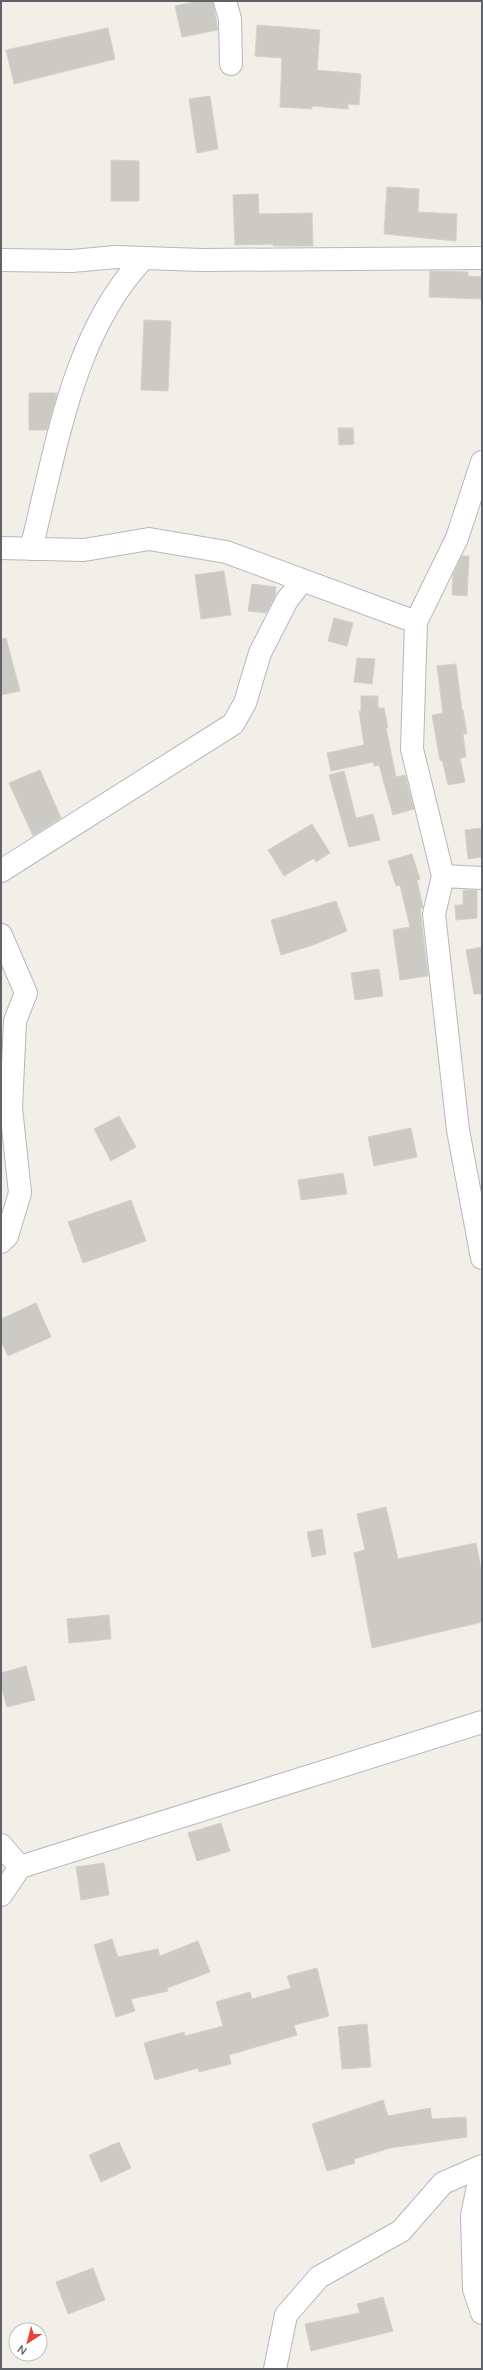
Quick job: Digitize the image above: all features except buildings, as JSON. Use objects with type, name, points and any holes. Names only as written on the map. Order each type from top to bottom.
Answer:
[{"type":"street","points":[[225,1],[230,19],[231,64]]},
{"type":"street","points":[[1,260],[72,261],[116,257],[202,260],[482,258]]},
{"type":"street","points":[[31,549],[71,393],[81,360],[126,277],[144,258]]},
{"type":"street","points":[[482,462],[457,538],[416,622],[412,750],[442,876],[434,914],[458,1130],[482,1258]]},
{"type":"street","points":[[1,548],[84,550],[149,539],[226,552],[416,622]]},
{"type":"street","points":[[1,872],[233,724],[245,703],[260,653],[287,600],[302,581]]},
{"type":"street","points":[[442,876],[482,878]]},
{"type":"street","points":[[1,935],[26,993],[16,1021],[11,1108],[20,1193],[6,1236],[1,1242]]},
{"type":"street","points":[[1,1895],[20,1867],[482,1722]]},
{"type":"street","points":[[1,1845],[20,1867]]},
{"type":"street","points":[[482,2166],[472,2216],[474,2289],[482,2313]]},
{"type":"street","points":[[275,2369],[286,2315],[319,2277],[401,2232],[443,2183],[482,2166]]}]
